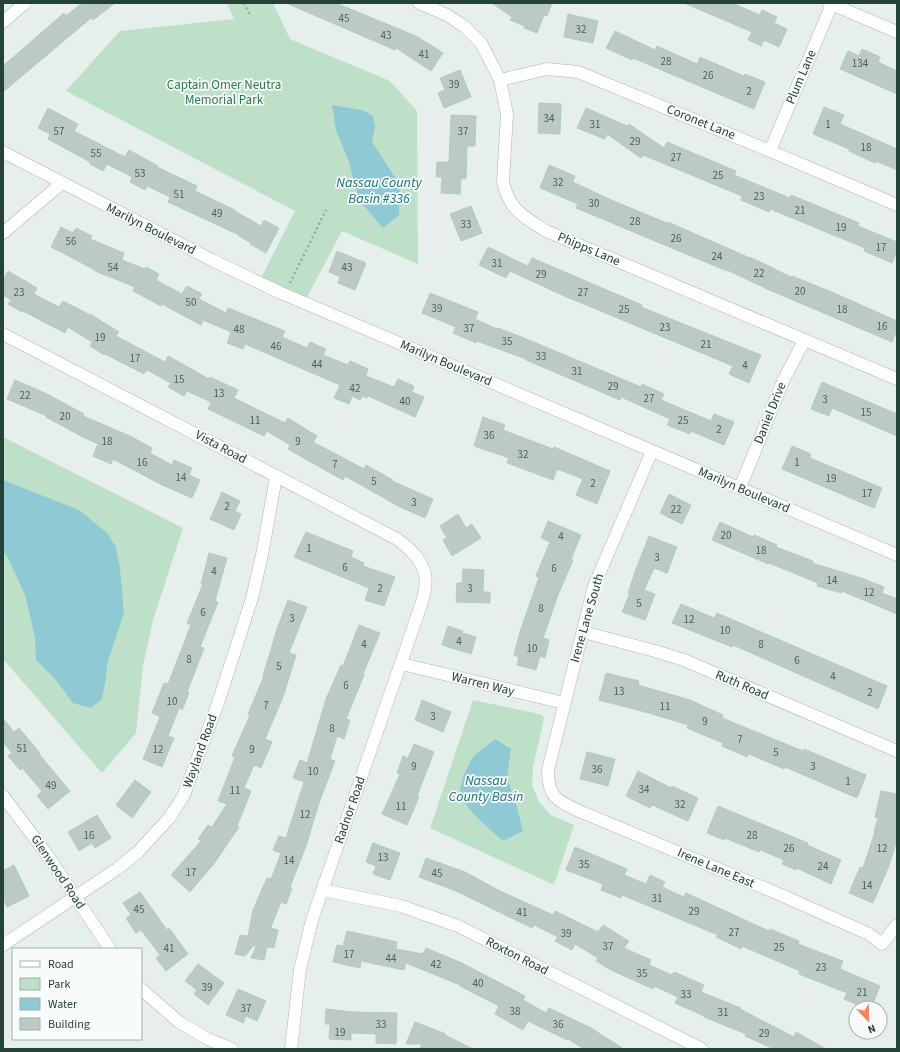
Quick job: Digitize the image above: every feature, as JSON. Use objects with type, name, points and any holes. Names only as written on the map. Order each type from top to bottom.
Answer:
[{"type":"street","points":[[3,22],[25,3]]},
{"type":"street","name":"Phipps Lane","points":[[419,3],[447,15],[464,27],[481,43],[500,80],[507,114],[503,181],[505,192],[510,203],[523,217],[546,231],[897,379]]},
{"type":"street","points":[[830,4],[897,32]]},
{"type":"street","name":"Plum Lane","points":[[770,151],[830,4]]},
{"type":"street","name":"Coronet Lane","points":[[500,80],[546,69],[578,72],[897,205]]},
{"type":"street","name":"Marilyn Boulevard","points":[[3,152],[212,260],[285,294],[897,555]]},
{"type":"street","points":[[3,233],[62,182]]},
{"type":"street","name":"Vista Road","points":[[3,334],[397,539],[412,550],[418,558],[425,575]]},
{"type":"street","name":"Daniel Drive","points":[[740,488],[784,379],[804,340]]},
{"type":"street","name":"Irene Lane South","points":[[552,792],[548,781],[548,770],[594,586],[652,451]]},
{"type":"street","name":"Wayland Road","points":[[3,945],[117,869],[138,852],[170,817],[184,795],[218,703],[252,598],[262,555],[276,477]]},
{"type":"street","name":"Radnor Road","points":[[290,1049],[300,969],[312,920],[390,694],[402,664],[425,591],[425,575]]},
{"type":"street","name":"Ruth Road","points":[[582,632],[684,660],[897,751]]},
{"type":"street","name":"Warren Way","points":[[402,664],[564,703]]},
{"type":"street","name":"Irene Lane East","points":[[552,792],[558,801],[579,811],[869,934],[882,944],[897,925]]},
{"type":"street","name":"Glenwood Road","points":[[3,796],[46,853],[109,948]]},
{"type":"street","name":"Roxton Road","points":[[322,890],[401,906],[458,926],[702,1049]]},
{"type":"street","points":[[142,989],[179,1022],[208,1039],[232,1049]]},
{"type":"path","points":[[244,3],[250,16]]},
{"type":"path","points":[[285,294],[326,210]]},
{"type":"green space","name":"Captain Omer Neutra Memorial Park","points":[[227,3],[273,3],[290,39],[390,81],[417,111],[418,264],[342,231],[304,303],[259,282],[295,211],[66,91],[120,31],[234,19]]},
{"type":"green space","points":[[3,437],[183,528],[153,620],[143,666],[136,733],[102,773],[3,659]]},
{"type":"green space","points":[[473,700],[535,713],[542,715],[544,719],[533,767],[532,785],[539,802],[551,815],[574,825],[554,885],[430,828]]},
{"type":"water","name":"Nassau County Basin #336","points":[[332,105],[362,110],[373,116],[375,127],[372,142],[400,185],[399,215],[383,228],[359,200],[349,162],[336,130]]},
{"type":"water","points":[[3,480],[79,510],[107,533],[116,547],[120,569],[124,613],[107,664],[102,699],[91,708],[73,703],[55,679],[36,660],[35,637],[25,595],[7,556],[3,552]]},
{"type":"water","name":"Nassau County Basin","points":[[495,739],[511,749],[507,778],[523,831],[503,841],[469,809],[460,792],[464,774],[473,757]]},
{"type":"building","points":[[82,3],[115,3],[93,20],[91,18],[3,92],[3,66],[64,13],[66,16]]},
{"type":"building","points":[[286,3],[336,3],[418,37],[443,53],[431,71],[396,48],[395,50]]},
{"type":"building","points":[[492,3],[552,3],[547,16],[544,15],[537,33],[510,20],[512,17]]},
{"type":"building","points":[[684,3],[732,3],[760,15],[762,10],[777,17],[774,23],[787,29],[779,47],[764,40],[761,46],[748,40],[752,32]]},
{"type":"building","points":[[568,14],[598,21],[593,43],[564,37]]},
{"type":"building","points":[[615,31],[655,50],[657,46],[697,64],[700,57],[744,76],[745,74],[765,82],[754,109],[606,48]]},
{"type":"building","points":[[862,49],[880,57],[878,62],[897,71],[897,94],[840,69],[848,51],[859,56]]},
{"type":"building","points":[[460,70],[471,97],[444,108],[438,93],[445,90],[440,78]]},
{"type":"building","points":[[539,103],[561,104],[560,134],[538,133]]},
{"type":"building","points":[[824,107],[844,115],[840,124],[897,149],[897,170],[876,161],[875,163],[849,151],[849,149],[813,134]]},
{"type":"building","points":[[48,108],[78,124],[74,131],[125,157],[129,150],[158,166],[157,167],[197,186],[195,191],[235,210],[261,226],[264,220],[279,228],[266,253],[250,244],[251,243],[239,235],[168,202],[170,197],[147,186],[145,190],[130,182],[132,177],[107,164],[103,171],[90,164],[90,162],[48,139],[50,134],[38,128]]},
{"type":"building","points":[[586,108],[627,126],[629,124],[664,148],[667,142],[736,171],[734,175],[790,198],[791,195],[859,223],[858,226],[897,242],[897,251],[892,263],[864,251],[865,248],[770,209],[769,212],[741,200],[742,196],[643,155],[641,158],[607,134],[605,139],[577,128]]},
{"type":"building","points":[[451,115],[476,116],[475,146],[467,146],[466,179],[461,178],[460,194],[441,193],[442,177],[436,177],[437,162],[449,162]]},
{"type":"building","points":[[549,165],[575,176],[573,182],[611,200],[667,223],[668,222],[750,257],[791,277],[792,276],[834,293],[897,321],[897,330],[892,342],[767,289],[727,270],[576,208],[578,204],[540,188]]},
{"type":"building","points":[[471,206],[482,233],[461,241],[450,214]]},
{"type":"building","points":[[61,227],[73,233],[76,228],[92,236],[90,239],[124,253],[122,260],[145,269],[146,267],[159,274],[156,280],[182,294],[187,286],[202,294],[199,299],[226,313],[228,308],[285,331],[282,337],[307,348],[310,342],[326,349],[323,355],[348,365],[350,361],[368,369],[366,376],[394,387],[398,379],[414,386],[412,392],[424,397],[415,417],[368,396],[367,398],[362,396],[360,400],[352,396],[349,404],[334,398],[340,385],[245,344],[243,349],[227,343],[231,332],[203,320],[201,325],[162,304],[161,306],[133,291],[135,287],[95,271],[51,247]]},
{"type":"building","points":[[488,247],[528,266],[532,258],[642,305],[641,307],[761,355],[749,383],[729,374],[733,366],[562,295],[510,271],[506,278],[479,265]]},
{"type":"building","points":[[337,251],[366,263],[355,290],[338,283],[340,277],[329,272]]},
{"type":"building","points":[[8,271],[37,288],[34,294],[59,307],[63,301],[90,314],[119,332],[116,336],[165,362],[168,356],[209,379],[210,377],[238,390],[234,398],[285,423],[288,418],[317,436],[313,442],[364,469],[366,465],[393,480],[392,481],[433,499],[425,518],[400,507],[345,476],[343,480],[288,449],[290,445],[267,431],[264,436],[208,409],[211,402],[187,391],[184,396],[168,387],[171,383],[147,370],[144,374],[105,354],[104,355],[90,346],[92,342],[68,327],[65,333],[8,304],[11,300],[3,295],[3,280]]},
{"type":"building","points":[[430,293],[478,312],[475,319],[497,329],[498,328],[529,340],[641,387],[642,384],[664,394],[661,400],[711,421],[714,414],[734,422],[724,445],[691,431],[690,434],[667,425],[670,419],[621,397],[620,400],[526,359],[477,341],[476,343],[453,333],[456,327],[422,313]]},
{"type":"building","points":[[15,380],[47,394],[84,414],[83,416],[130,436],[152,448],[150,453],[172,465],[174,460],[192,468],[189,475],[200,480],[192,498],[160,484],[113,459],[111,464],[93,456],[98,444],[46,417],[47,416],[7,399]]},
{"type":"building","points":[[822,382],[897,414],[897,436],[832,408],[829,416],[811,409]]},
{"type":"building","points":[[483,417],[505,425],[503,430],[553,449],[554,447],[610,471],[597,504],[576,495],[583,479],[557,469],[553,480],[507,463],[509,458],[474,446]]},
{"type":"building","points":[[792,446],[811,454],[810,458],[882,488],[874,508],[782,469]]},
{"type":"building","points":[[222,492],[240,501],[235,511],[241,514],[234,530],[210,519]]},
{"type":"building","points":[[669,494],[691,505],[682,524],[660,513]]},
{"type":"building","points":[[458,514],[466,528],[472,524],[481,538],[452,556],[443,540],[447,538],[440,526]]},
{"type":"building","points":[[548,521],[581,535],[543,638],[549,640],[545,658],[540,656],[536,670],[517,665],[519,657],[514,655],[520,632],[539,577],[536,576],[550,542],[541,538]]},
{"type":"building","points":[[720,522],[753,537],[754,535],[777,545],[776,547],[813,561],[812,563],[861,578],[884,587],[882,593],[897,599],[897,614],[842,591],[841,593],[817,586],[818,583],[712,540]]},
{"type":"building","points":[[306,532],[353,551],[351,557],[364,563],[363,566],[395,577],[384,606],[365,600],[369,588],[294,557]]},
{"type":"building","points":[[649,536],[677,547],[667,573],[654,568],[644,590],[655,594],[645,620],[622,612],[630,593],[628,593],[636,569]]},
{"type":"building","points":[[209,553],[227,558],[215,601],[218,602],[200,647],[204,648],[187,692],[189,693],[182,710],[179,708],[168,736],[174,738],[162,767],[143,759],[160,717],[152,713],[164,683],[168,684],[191,625],[187,623],[203,584],[201,584]]},
{"type":"building","points":[[463,569],[484,570],[483,592],[490,592],[490,603],[456,602],[457,583],[462,583]]},
{"type":"building","points":[[288,600],[307,607],[289,653],[296,655],[283,697],[265,739],[272,742],[261,768],[254,765],[244,788],[251,791],[237,826],[239,827],[213,865],[190,892],[171,875],[201,841],[198,839],[208,825],[212,827],[227,804],[218,801],[235,757],[232,756],[250,715],[248,714],[264,676],[277,629]]},
{"type":"building","points":[[681,604],[714,618],[717,613],[887,686],[878,709],[733,645],[732,647],[672,623]]},
{"type":"building","points":[[359,625],[380,633],[346,719],[350,720],[344,739],[337,736],[330,759],[335,761],[319,803],[306,846],[290,887],[292,888],[286,904],[281,902],[272,924],[271,928],[278,930],[274,948],[267,947],[264,960],[251,958],[256,946],[254,945],[245,956],[235,954],[240,935],[248,936],[253,910],[267,878],[271,879],[281,853],[273,850],[279,836],[286,838],[304,782],[293,778],[300,760],[307,763],[326,699],[341,665],[343,666]]},
{"type":"building","points":[[448,626],[463,631],[462,633],[476,637],[471,654],[442,645]]},
{"type":"building","points":[[606,673],[639,681],[638,685],[690,700],[723,715],[722,718],[803,751],[804,749],[866,775],[857,798],[785,767],[784,769],[749,754],[747,757],[722,746],[723,743],[687,728],[688,725],[599,700]]},
{"type":"building","points":[[422,700],[451,712],[443,732],[415,720]]},
{"type":"building","points":[[3,718],[14,732],[19,728],[70,791],[48,809],[37,796],[42,791],[22,768],[20,770],[8,756],[12,753],[3,742]]},
{"type":"building","points":[[414,744],[434,752],[417,796],[419,797],[407,825],[382,814],[400,774],[397,773],[403,756],[408,758]]},
{"type":"building","points":[[587,752],[615,759],[608,786],[580,779]]},
{"type":"building","points":[[638,771],[671,788],[672,786],[698,798],[688,821],[652,805],[650,808],[626,796]]},
{"type":"building","points":[[135,780],[151,792],[132,818],[116,805]]},
{"type":"building","points":[[881,791],[897,794],[897,840],[888,868],[873,903],[849,893],[860,867],[863,868],[875,832],[878,818],[875,817]]},
{"type":"building","points":[[718,806],[808,843],[807,845],[841,860],[831,884],[797,868],[796,870],[782,864],[784,860],[760,850],[759,852],[725,838],[724,840],[707,833]]},
{"type":"building","points":[[97,815],[111,838],[95,848],[92,843],[79,851],[68,832]]},
{"type":"building","points":[[373,843],[400,853],[390,880],[373,874],[376,866],[366,862]]},
{"type":"building","points":[[575,847],[627,869],[624,875],[646,884],[650,875],[665,882],[662,887],[684,897],[686,893],[769,931],[770,929],[799,941],[798,944],[843,961],[840,969],[880,986],[874,1000],[848,1001],[844,999],[847,993],[799,974],[800,971],[742,946],[741,949],[716,937],[718,935],[622,895],[621,898],[601,890],[603,884],[566,870]]},
{"type":"building","points":[[426,858],[465,872],[500,891],[553,915],[555,911],[598,932],[603,925],[629,941],[624,948],[651,960],[649,965],[672,975],[674,972],[704,985],[701,992],[741,1008],[740,1009],[794,1037],[796,1032],[826,1049],[774,1049],[745,1036],[746,1034],[704,1017],[675,1003],[678,997],[654,986],[653,989],[611,970],[596,961],[598,958],[575,944],[572,950],[555,941],[558,937],[534,925],[532,928],[456,891],[419,877]]},
{"type":"building","points":[[14,865],[29,896],[7,907],[3,898],[3,871]]},
{"type":"building","points":[[140,892],[167,930],[169,928],[188,954],[166,971],[156,958],[160,955],[141,930],[136,933],[126,918],[131,915],[123,903]]},
{"type":"building","points":[[347,931],[397,942],[396,949],[423,954],[426,948],[462,963],[525,996],[523,1000],[546,1013],[549,1008],[591,1028],[624,1049],[584,1049],[568,1039],[567,1040],[528,1021],[523,1030],[495,1014],[499,1006],[460,985],[406,963],[404,970],[361,961],[360,968],[333,962],[337,945],[343,946]]},
{"type":"building","points":[[198,964],[224,983],[208,1005],[194,994],[197,990],[185,981]]},
{"type":"building","points":[[238,989],[266,1001],[257,1021],[246,1016],[243,1023],[226,1015]]},
{"type":"building","points":[[326,1009],[353,1012],[397,1013],[396,1044],[376,1043],[376,1034],[351,1033],[351,1040],[329,1039],[330,1024],[325,1024]]},
{"type":"building","points":[[415,1022],[446,1034],[445,1035],[473,1049],[420,1049],[422,1044],[406,1044]]}]
